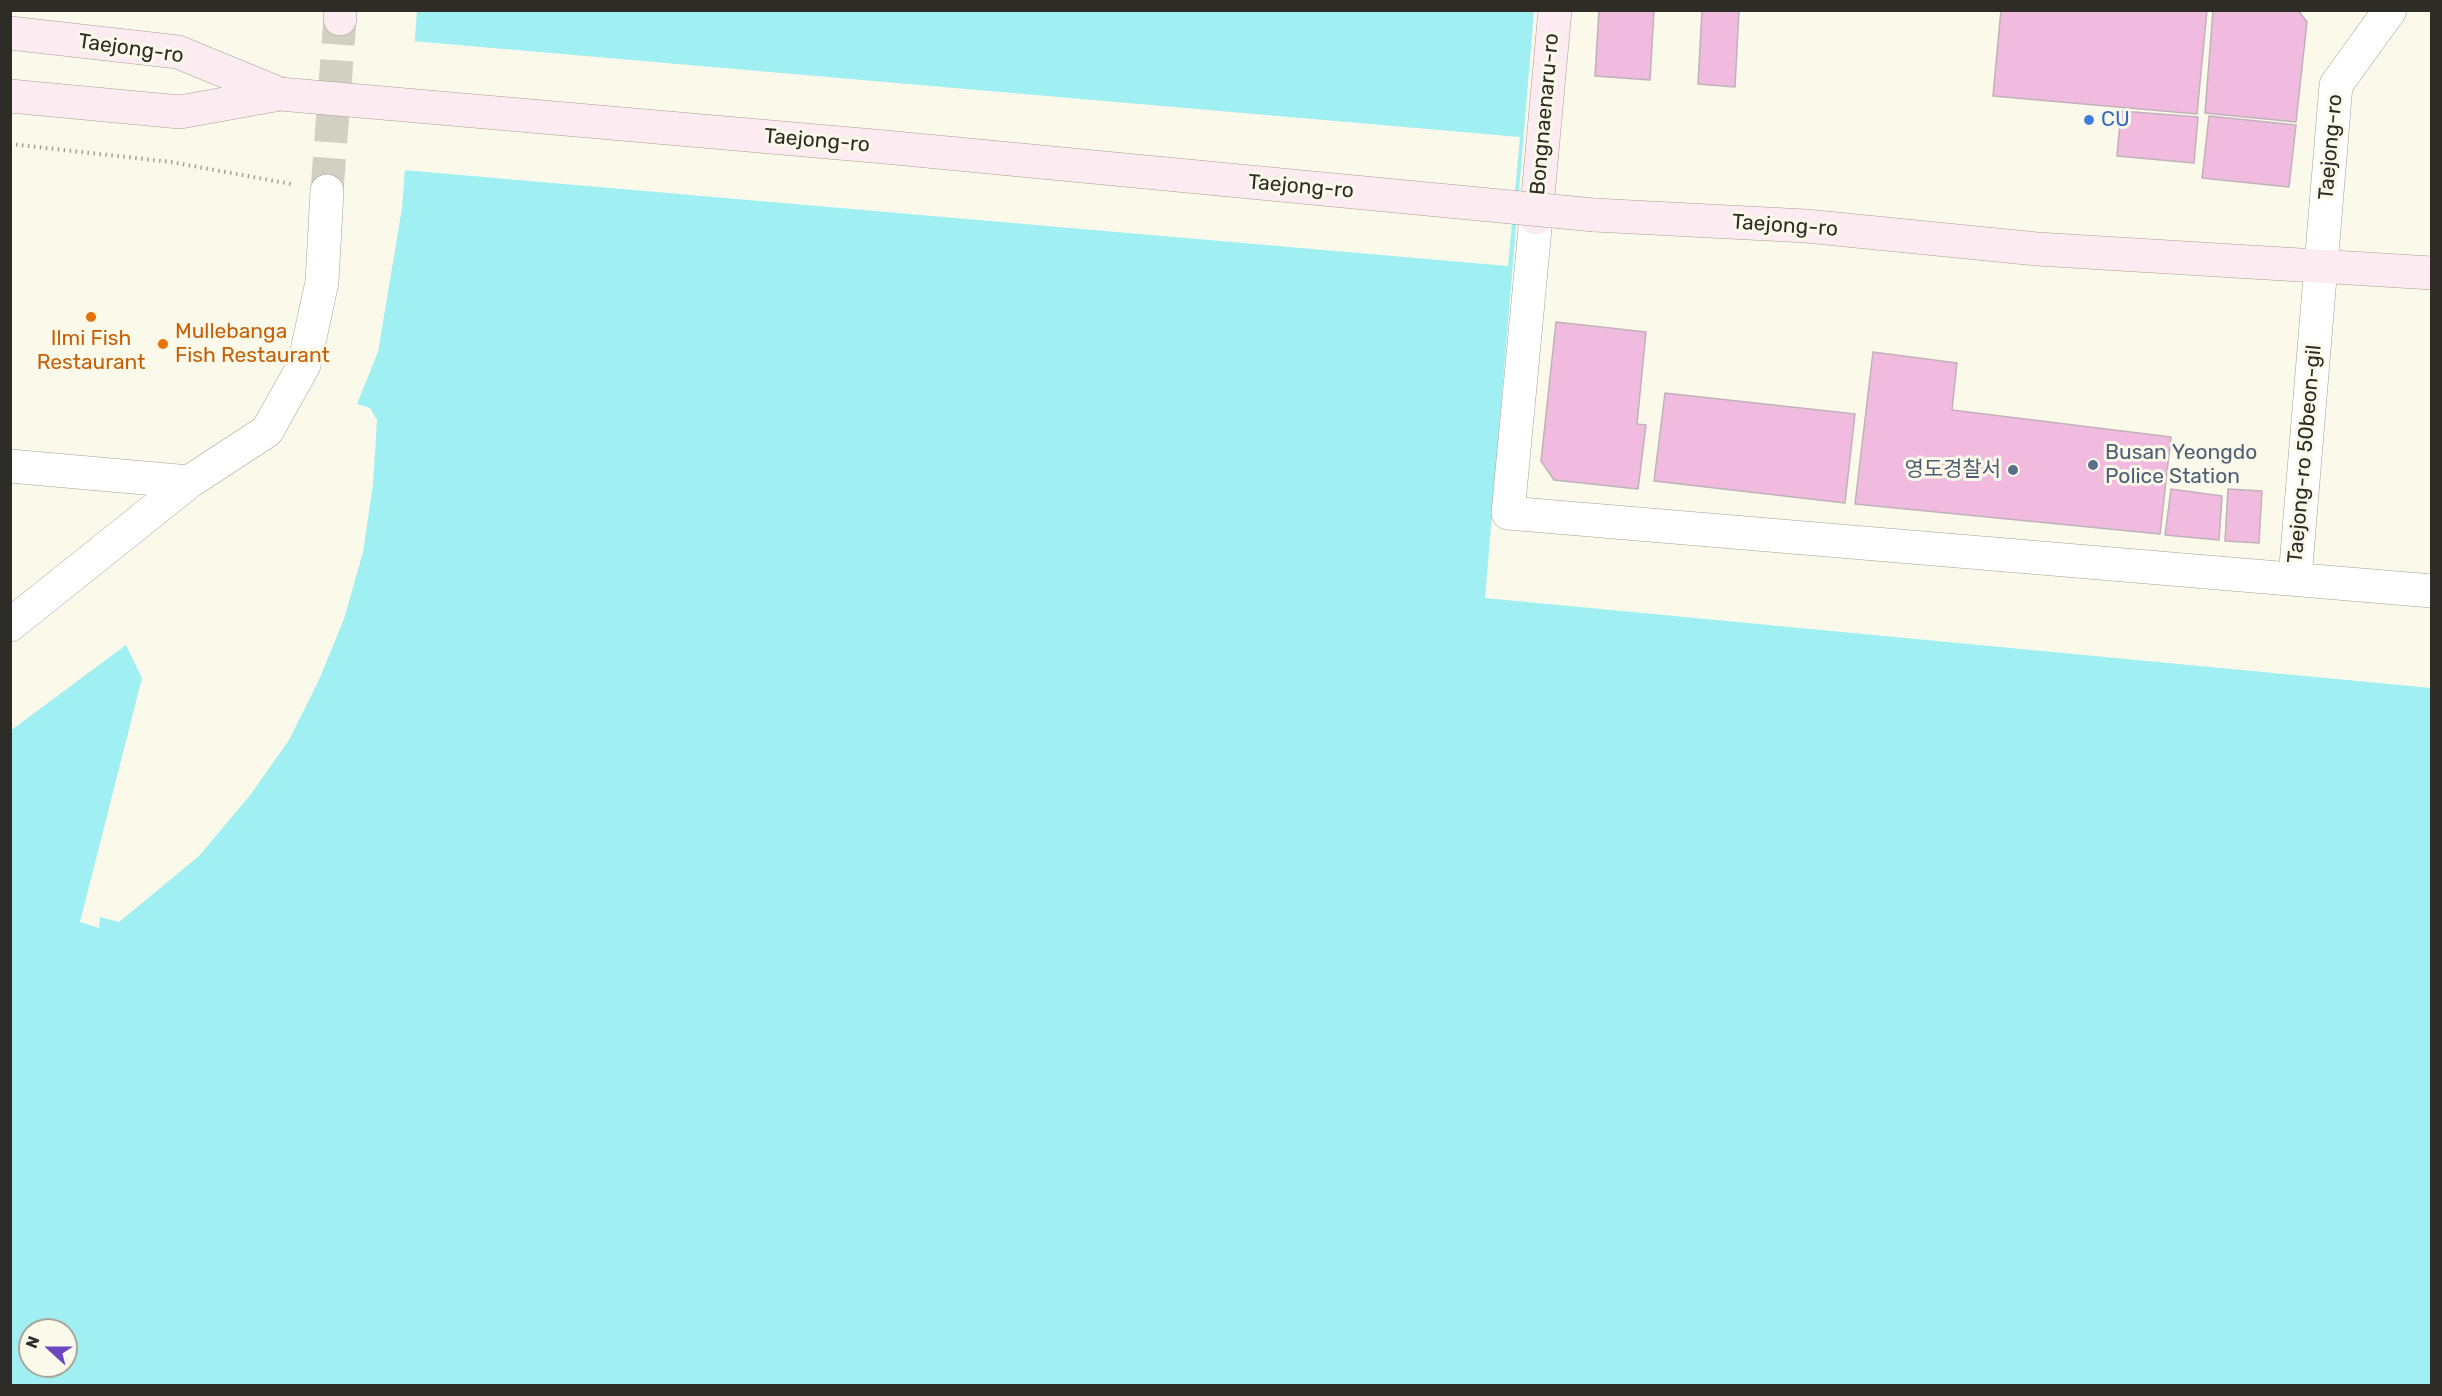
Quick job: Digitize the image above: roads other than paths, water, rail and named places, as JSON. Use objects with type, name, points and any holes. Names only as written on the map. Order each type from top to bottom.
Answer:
[{"type":"main road","name":"Bongnaenaru-ro","points":[[1536,218],[1555,10]]},
{"type":"main road","name":"Taejong-ro","points":[[10,33],[178,52],[280,94]]},
{"type":"main road","name":"Taejong-ro","points":[[10,96],[180,112],[280,94],[885,147],[1594,215],[1806,226],[2037,249],[2432,273]]},
{"type":"street","name":"Taejong-ro","points":[[2322,265],[2336,85],[2390,10]]},
{"type":"street","points":[[10,625],[189,482],[267,431],[304,365],[322,282],[327,190]]},
{"type":"street","points":[[1536,218],[1508,513],[2295,578]]},
{"type":"street","name":"Taejong-ro 50beon-gil","points":[[2322,265],[2295,578],[2432,591]]},
{"type":"street","points":[[10,466],[189,482]]},
{"type":"water","points":[[417,11],[1534,11],[1485,598],[2431,688],[2431,1385],[11,1385],[10,731],[126,645],[142,678],[80,922],[99,928],[100,917],[119,922],[199,856],[251,794],[289,740],[318,682],[344,619],[363,552],[373,484],[377,420],[370,408],[357,404],[378,352],[402,208]]},
{"type":"tunnel","points":[[327,191],[340,19]]},
{"type":"place","name":"CU","points":[[2089,120]]},
{"type":"place","name":"Ilmi Fish Restaurant","points":[[91,317]]},
{"type":"place","name":"Mullebanga Fish Restaurant","points":[[163,344]]},
{"type":"place","name":"Busan Yeongdo Police Station","points":[[2093,465]]},
{"type":"place","name":"영도경찰서","points":[[2013,470]]}]
